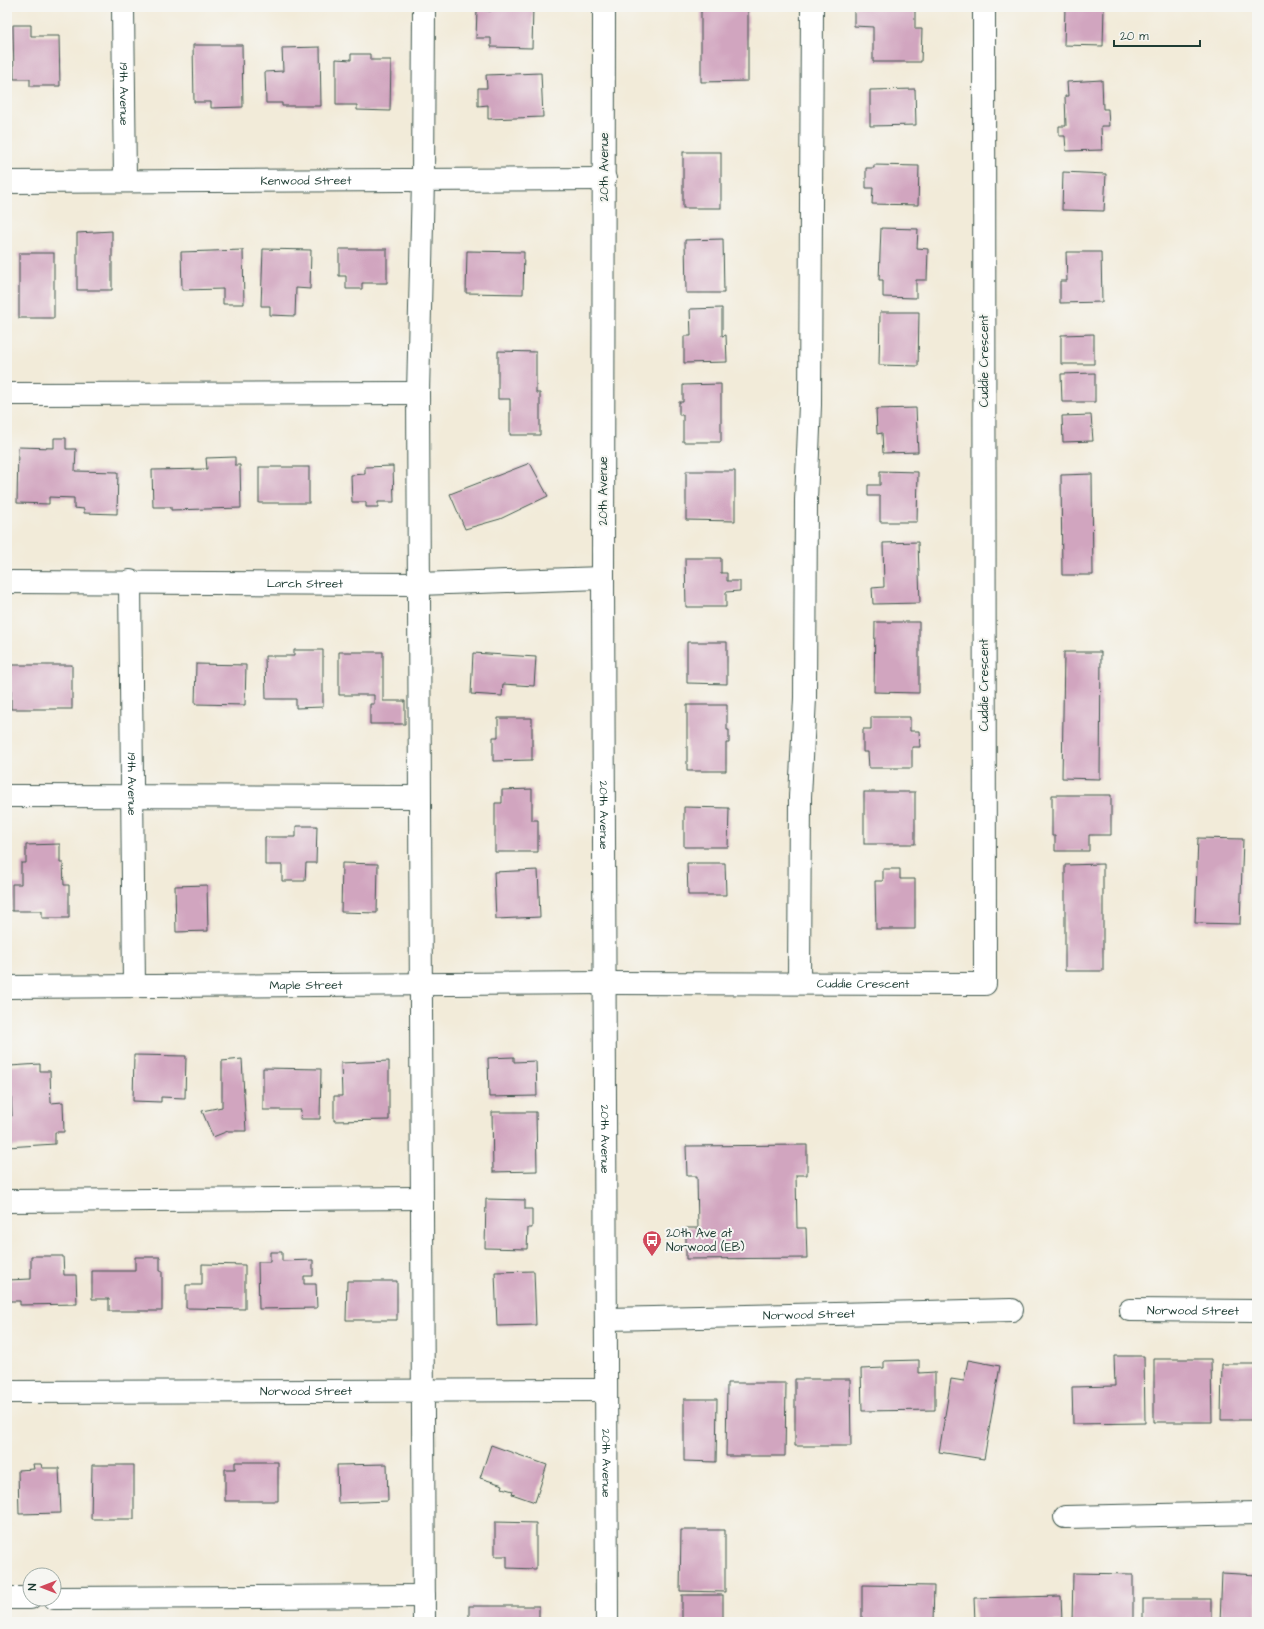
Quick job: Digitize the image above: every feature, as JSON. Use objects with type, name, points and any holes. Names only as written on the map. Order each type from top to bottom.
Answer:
[{"type":"street","name":"19th Avenue","points":[[123,7],[125,181]]},
{"type":"street","points":[[424,7],[423,180],[418,394],[424,1622]]},
{"type":"street","name":"20th Avenue","points":[[604,7],[603,578],[607,1622]]},
{"type":"street","points":[[799,984],[800,797],[805,698],[806,500],[810,405],[812,7]]},
{"type":"street","name":"Cuddie Crescent","points":[[605,983],[985,984],[984,7]]},
{"type":"street","name":"Kenwood Street","points":[[7,182],[604,180]]},
{"type":"street","points":[[7,394],[418,394]]},
{"type":"street","name":"Larch Street","points":[[7,582],[130,581],[418,584],[603,578]]},
{"type":"street","name":"19th Avenue","points":[[130,581],[134,986]]},
{"type":"street","points":[[7,796],[132,795],[419,797]]},
{"type":"street","name":"Maple Street","points":[[7,987],[605,983]]},
{"type":"street","points":[[7,1201],[421,1198]]},
{"type":"street","name":"Norwood Street","points":[[606,1319],[1012,1310]]},
{"type":"street","name":"Norwood Street","points":[[1130,1310],[1257,1311]]},
{"type":"street","name":"Norwood Street","points":[[7,1392],[606,1390]]},
{"type":"street","points":[[1065,1517],[1257,1513]]},
{"type":"street","points":[[62,1598],[424,1596]]},
{"type":"street","points":[[7,1598],[22,1598]]},
{"type":"building","points":[[491,7],[533,7],[532,48],[491,47],[491,38],[476,38],[477,10],[491,11]]},
{"type":"building","points":[[701,7],[748,7],[748,81],[701,82]]},
{"type":"building","points":[[854,7],[915,7],[915,29],[922,29],[921,62],[873,62],[873,27],[854,26]]},
{"type":"building","points":[[1065,7],[1104,7],[1103,46],[1064,45]]},
{"type":"building","points":[[13,25],[31,25],[31,36],[59,36],[60,86],[30,86],[30,79],[14,79]]},
{"type":"building","points":[[193,45],[242,45],[243,107],[211,108],[211,102],[194,102]]},
{"type":"building","points":[[320,47],[321,106],[282,106],[282,103],[266,103],[265,72],[283,71],[282,48]]},
{"type":"building","points":[[351,54],[370,54],[370,60],[391,60],[390,111],[357,110],[357,105],[336,105],[336,59],[351,60]]},
{"type":"building","points":[[541,73],[543,117],[488,119],[488,105],[478,106],[478,88],[487,88],[486,75]]},
{"type":"building","points":[[1102,80],[1103,109],[1108,109],[1109,126],[1101,126],[1102,150],[1066,151],[1065,136],[1059,136],[1059,126],[1066,126],[1065,96],[1068,96],[1067,82]]},
{"type":"building","points":[[915,89],[916,125],[870,126],[870,90]]},
{"type":"building","points":[[683,152],[721,152],[721,208],[683,208]]},
{"type":"building","points":[[874,165],[919,166],[918,205],[872,204],[873,188],[866,188],[866,168],[874,168]]},
{"type":"building","points":[[1063,172],[1106,174],[1104,211],[1062,210]]},
{"type":"building","points":[[881,228],[918,229],[917,248],[928,249],[927,280],[916,280],[916,298],[883,297],[883,280],[879,280]]},
{"type":"building","points":[[112,231],[112,290],[77,290],[77,233]]},
{"type":"building","points":[[723,239],[724,293],[686,293],[685,240]]},
{"type":"building","points":[[263,249],[311,250],[310,289],[296,288],[295,316],[270,315],[270,306],[261,306]]},
{"type":"building","points":[[339,249],[387,249],[387,283],[362,283],[362,289],[346,289],[346,276],[339,276]]},
{"type":"building","points":[[243,250],[244,304],[223,304],[223,289],[182,290],[181,252]]},
{"type":"building","points":[[467,251],[524,252],[523,294],[466,293]]},
{"type":"building","points":[[1066,252],[1101,252],[1102,302],[1060,303],[1060,281],[1067,281]]},
{"type":"building","points":[[19,253],[54,253],[54,318],[19,318]]},
{"type":"building","points":[[722,308],[722,336],[726,335],[727,362],[684,363],[684,336],[691,336],[690,309]]},
{"type":"building","points":[[880,312],[919,312],[918,366],[879,365]]},
{"type":"building","points":[[1094,334],[1094,364],[1061,364],[1061,335]]},
{"type":"building","points":[[498,351],[536,352],[536,393],[540,393],[540,435],[510,435],[510,399],[498,399]]},
{"type":"building","points":[[1095,373],[1095,402],[1062,402],[1061,374]]},
{"type":"building","points":[[721,384],[721,442],[683,442],[683,415],[679,415],[679,402],[683,402],[683,385]]},
{"type":"building","points":[[916,408],[918,452],[883,453],[882,433],[877,434],[876,409]]},
{"type":"building","points":[[1091,415],[1093,441],[1063,442],[1062,416]]},
{"type":"building","points":[[54,438],[66,438],[66,449],[76,449],[75,471],[118,472],[117,514],[84,513],[84,509],[74,508],[74,498],[49,497],[49,504],[17,503],[18,447],[54,448]]},
{"type":"building","points":[[235,457],[235,465],[240,465],[241,508],[171,510],[171,507],[153,507],[152,470],[207,469],[206,458]]},
{"type":"building","points":[[530,463],[548,496],[500,519],[465,529],[450,494]]},
{"type":"building","points":[[393,466],[394,502],[378,502],[378,507],[366,507],[366,502],[352,502],[351,475],[365,474],[365,467]]},
{"type":"building","points":[[259,467],[309,467],[309,503],[259,503]]},
{"type":"building","points":[[686,471],[735,471],[735,521],[686,520]]},
{"type":"building","points":[[880,471],[918,472],[917,522],[880,522],[880,496],[868,496],[868,485],[880,485]]},
{"type":"building","points":[[1092,474],[1093,575],[1062,575],[1061,475]]},
{"type":"building","points":[[918,542],[920,603],[873,604],[872,588],[884,587],[883,543]]},
{"type":"building","points":[[685,558],[721,558],[721,573],[727,573],[727,581],[740,581],[740,591],[726,592],[726,607],[686,607]]},
{"type":"building","points":[[875,622],[919,622],[919,693],[874,692]]},
{"type":"building","points":[[687,642],[727,642],[727,684],[687,683]]},
{"type":"building","points":[[294,650],[323,650],[323,707],[296,708],[296,699],[266,699],[265,656],[294,656]]},
{"type":"building","points":[[339,652],[383,652],[383,701],[405,701],[405,724],[370,724],[370,704],[374,704],[374,695],[339,695]]},
{"type":"building","points":[[1064,652],[1101,652],[1100,779],[1062,778]]},
{"type":"building","points":[[473,653],[536,657],[534,686],[503,684],[502,696],[471,694]]},
{"type":"building","points":[[196,664],[246,665],[245,705],[195,704]]},
{"type":"building","points":[[11,665],[72,665],[72,709],[11,709]]},
{"type":"building","points":[[687,705],[727,705],[727,730],[729,730],[729,743],[726,743],[726,771],[687,771]]},
{"type":"building","points":[[871,717],[910,717],[910,731],[919,731],[920,747],[912,747],[912,768],[869,768],[868,752],[863,752],[863,729],[871,729]]},
{"type":"building","points":[[498,718],[532,718],[532,760],[493,761],[493,737],[498,737]]},
{"type":"building","points":[[532,789],[532,820],[538,820],[538,852],[495,852],[495,803],[502,803],[502,790]]},
{"type":"building","points":[[864,792],[915,792],[915,844],[864,844]]},
{"type":"building","points":[[1052,795],[1111,795],[1111,835],[1089,835],[1089,851],[1055,851],[1055,836],[1052,836]]},
{"type":"building","points":[[684,807],[729,808],[728,847],[684,847]]},
{"type":"building","points":[[296,826],[317,826],[316,863],[306,863],[305,881],[282,881],[282,865],[265,865],[265,837],[296,837]]},
{"type":"building","points":[[1198,838],[1243,839],[1240,924],[1195,923]]},
{"type":"building","points":[[60,844],[60,863],[63,863],[64,885],[69,885],[69,918],[42,918],[42,911],[12,911],[12,884],[21,884],[21,863],[26,863],[26,845]]},
{"type":"building","points":[[342,863],[378,864],[377,913],[341,912]]},
{"type":"building","points":[[687,863],[725,863],[726,895],[688,895]]},
{"type":"building","points":[[1103,864],[1103,971],[1065,971],[1065,865]]},
{"type":"building","points":[[883,869],[900,869],[900,879],[915,879],[915,929],[876,929],[875,881],[883,881]]},
{"type":"building","points":[[538,870],[540,917],[496,919],[494,872]]},
{"type":"building","points":[[207,885],[208,931],[176,932],[175,886]]},
{"type":"building","points":[[134,1055],[186,1056],[185,1098],[161,1097],[161,1102],[133,1101]]},
{"type":"building","points":[[514,1057],[514,1062],[536,1061],[537,1096],[489,1097],[488,1058]]},
{"type":"building","points":[[242,1059],[246,1131],[228,1131],[213,1137],[202,1111],[222,1107],[222,1061]]},
{"type":"building","points":[[389,1061],[389,1120],[334,1121],[334,1096],[342,1096],[341,1063]]},
{"type":"building","points":[[40,1064],[40,1071],[50,1071],[51,1103],[63,1102],[64,1132],[55,1132],[55,1144],[7,1147],[7,1116],[12,1116],[10,1066]]},
{"type":"building","points":[[263,1068],[321,1069],[320,1119],[300,1119],[301,1110],[263,1110]]},
{"type":"building","points":[[492,1112],[536,1112],[537,1171],[493,1172]]},
{"type":"building","points":[[807,1145],[807,1175],[796,1175],[797,1228],[806,1228],[807,1258],[686,1259],[686,1228],[698,1228],[697,1176],[687,1176],[686,1146]]},
{"type":"building","points":[[486,1199],[525,1200],[525,1209],[532,1209],[532,1228],[528,1228],[527,1249],[485,1248]]},
{"type":"building","points":[[270,1252],[282,1252],[282,1261],[313,1260],[313,1276],[304,1276],[304,1284],[316,1284],[317,1308],[259,1309],[258,1262],[270,1262]]},
{"type":"building","points":[[31,1256],[63,1256],[64,1275],[76,1275],[77,1304],[20,1305],[20,1301],[7,1301],[7,1280],[31,1279]]},
{"type":"building","points":[[135,1257],[160,1257],[160,1271],[162,1271],[162,1311],[109,1311],[109,1299],[92,1299],[92,1271],[135,1271]]},
{"type":"building","points":[[202,1264],[245,1265],[245,1309],[186,1308],[186,1285],[202,1285]]},
{"type":"building","points":[[534,1271],[536,1325],[497,1326],[495,1272]]},
{"type":"building","points":[[347,1281],[397,1281],[397,1320],[346,1320]]},
{"type":"building","points":[[1114,1356],[1144,1356],[1145,1423],[1073,1424],[1072,1387],[1115,1386]]},
{"type":"building","points":[[1154,1359],[1211,1359],[1212,1422],[1154,1422]]},
{"type":"building","points":[[919,1360],[919,1373],[935,1372],[935,1410],[862,1411],[861,1369],[884,1368],[884,1361]]},
{"type":"building","points":[[968,1360],[1000,1366],[984,1459],[939,1452],[951,1379],[964,1381]]},
{"type":"building","points":[[1222,1364],[1257,1364],[1257,1420],[1221,1420]]},
{"type":"building","points":[[795,1379],[850,1379],[851,1446],[795,1446]]},
{"type":"building","points":[[727,1383],[786,1383],[785,1456],[726,1456]]},
{"type":"building","points":[[684,1399],[717,1399],[716,1462],[684,1461]]},
{"type":"building","points":[[491,1445],[547,1465],[535,1502],[512,1494],[513,1491],[502,1488],[503,1485],[480,1478]]},
{"type":"building","points":[[235,1462],[278,1462],[278,1501],[225,1501],[225,1469],[235,1469]]},
{"type":"building","points":[[33,1464],[41,1464],[42,1468],[59,1468],[61,1513],[19,1514],[18,1470],[34,1469]]},
{"type":"building","points":[[387,1464],[388,1501],[338,1503],[337,1465]]},
{"type":"building","points":[[92,1465],[134,1465],[134,1519],[91,1519]]},
{"type":"building","points":[[495,1522],[536,1523],[536,1569],[507,1568],[507,1556],[495,1556]]},
{"type":"building","points":[[681,1530],[725,1530],[725,1592],[680,1591]]},
{"type":"building","points":[[1073,1573],[1133,1574],[1133,1622],[1072,1622]]},
{"type":"building","points":[[1222,1573],[1257,1575],[1256,1622],[1220,1622]]},
{"type":"building","points":[[862,1585],[934,1586],[933,1622],[862,1622]]},
{"type":"building","points":[[682,1595],[723,1595],[723,1622],[682,1622]]},
{"type":"building","points":[[1061,1596],[1062,1622],[975,1622],[974,1598]]},
{"type":"building","points":[[1143,1599],[1211,1599],[1211,1622],[1143,1622]]},
{"type":"building","points":[[469,1606],[539,1606],[539,1622],[469,1622]]},
{"type":"place","name":"20th Ave at Norwood (EB)","points":[[652,1257]]}]
